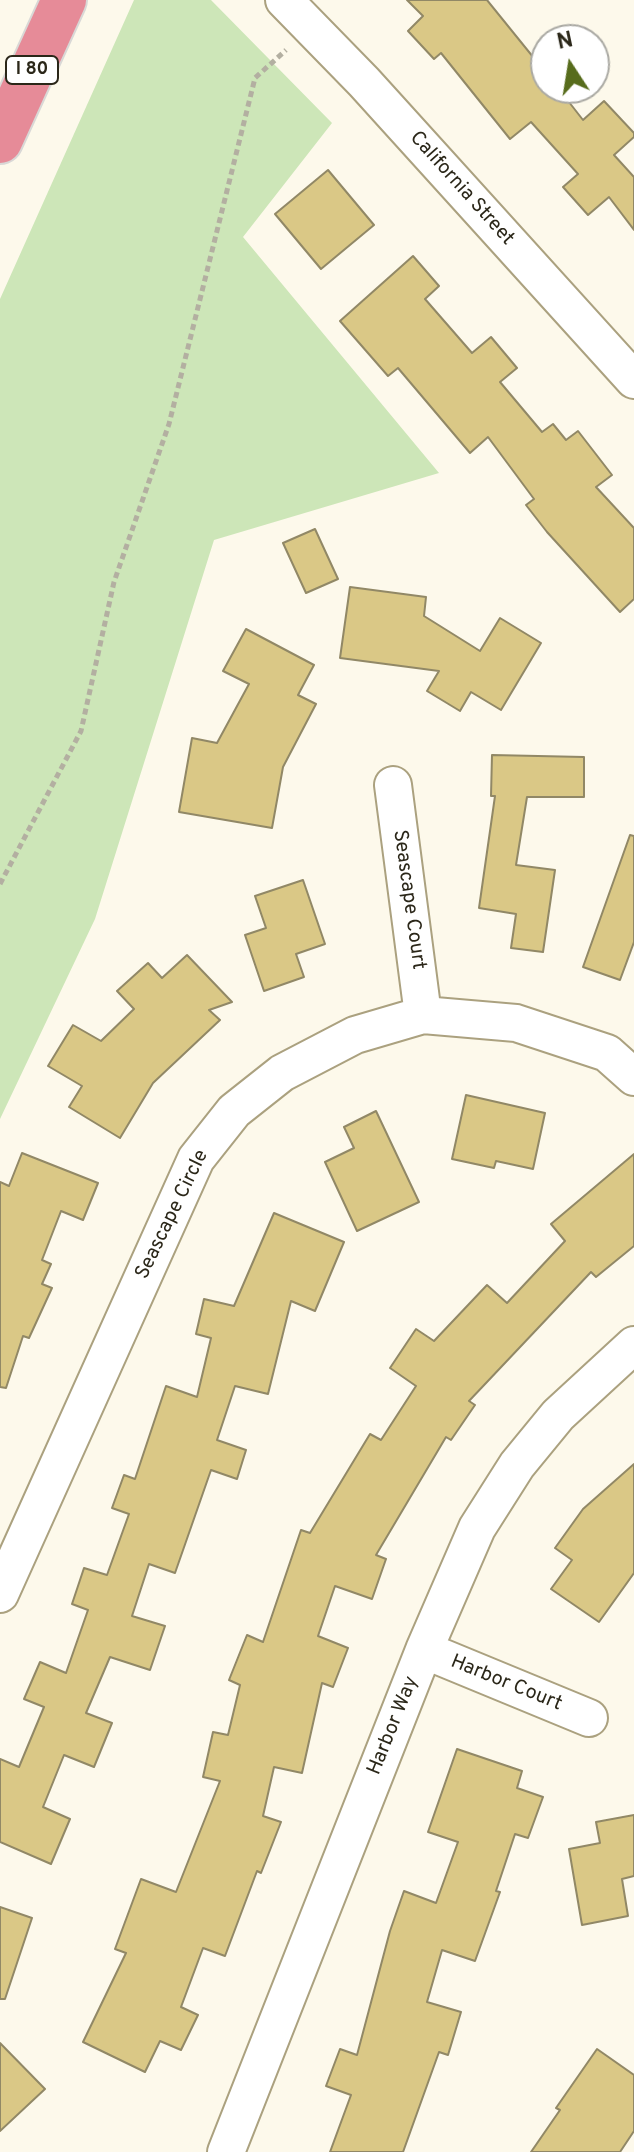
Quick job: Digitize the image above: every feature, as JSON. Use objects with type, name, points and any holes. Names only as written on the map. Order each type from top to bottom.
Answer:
[{"type":"highway","name":"I 80","points":[[0,141],[64,0]]},
{"type":"street","name":"California Street","points":[[295,8],[634,380]]},
{"type":"street","name":"Seascape Court","points":[[393,785],[423,1015]]},
{"type":"street","name":"Seascape Circle","points":[[0,1594],[196,1159],[234,1111],[282,1073],[355,1035],[423,1015],[516,1023],[607,1053],[634,1077]]},
{"type":"street","name":"Harbor Way","points":[[226,2152],[424,1650],[477,1528],[517,1465],[558,1415],[634,1345]]},
{"type":"street","name":"Harbor Court","points":[[424,1650],[589,1718]]},
{"type":"path","points":[[0,884],[81,731],[114,582],[169,424],[255,78],[295,8]]},
{"type":"green space","points":[[134,0],[211,0],[332,123],[243,237],[439,473],[214,540],[95,919],[0,1119],[0,299]]},
{"type":"building","points":[[407,0],[487,0],[530,53],[530,104],[570,104],[583,120],[601,104],[607,104],[634,133],[634,137],[614,155],[634,177],[634,230],[609,197],[588,215],[563,187],[578,174],[531,122],[510,139],[441,53],[434,59],[408,31],[423,16]]},
{"type":"building","points":[[328,170],[374,225],[321,269],[275,214]]},
{"type":"building","points":[[413,256],[439,286],[425,299],[472,353],[491,337],[517,368],[500,382],[542,432],[553,424],[566,440],[578,431],[612,475],[596,487],[634,528],[634,599],[620,612],[526,505],[534,499],[488,437],[470,453],[398,368],[388,376],[340,321]]},
{"type":"building","points":[[315,529],[338,579],[306,593],[283,543]]},
{"type":"building","points":[[350,587],[426,597],[424,616],[480,651],[500,618],[541,643],[501,710],[471,692],[460,711],[427,691],[439,671],[340,658]]},
{"type":"building","points":[[246,629],[314,665],[298,695],[316,704],[283,767],[272,828],[179,812],[192,738],[217,743],[249,684],[223,671]]},
{"type":"building","points":[[492,755],[584,757],[584,797],[527,797],[516,865],[555,870],[543,952],[511,948],[516,914],[479,908],[495,796],[491,796]]},
{"type":"building","points":[[630,835],[634,836],[634,942],[620,980],[583,967]]},
{"type":"building","points":[[303,880],[325,944],[296,954],[304,977],[264,991],[245,935],[266,928],[255,896]]},
{"type":"building","points":[[187,955],[232,1002],[209,1010],[220,1020],[153,1083],[120,1138],[69,1107],[82,1086],[48,1066],[73,1025],[101,1041],[134,1009],[117,991],[148,963],[162,978]]},
{"type":"building","points":[[466,1095],[545,1113],[533,1169],[496,1161],[494,1168],[452,1159]]},
{"type":"building","points":[[376,1111],[419,1202],[357,1231],[325,1162],[354,1148],[344,1127]]},
{"type":"building","points":[[22,1153],[98,1183],[83,1220],[61,1211],[42,1260],[51,1264],[42,1284],[52,1288],[29,1338],[23,1336],[6,1388],[0,1387],[0,1182],[9,1186]]},
{"type":"building","points":[[634,1154],[634,1246],[596,1277],[591,1272],[469,1401],[475,1405],[451,1440],[446,1437],[376,1555],[386,1559],[372,1599],[335,1586],[318,1636],[348,1648],[333,1687],[322,1683],[302,1773],[274,1767],[263,1816],[281,1822],[261,1873],[257,1871],[225,1956],[203,1948],[181,2007],[198,2015],[181,2050],[160,2041],[145,2072],[83,2042],[126,1953],[115,1949],[141,1879],[176,1892],[220,1781],[203,1777],[213,1732],[228,1735],[240,1685],[229,1680],[247,1635],[263,1642],[301,1530],[310,1533],[370,1434],[381,1440],[416,1386],[390,1368],[416,1329],[434,1341],[487,1285],[507,1303],[565,1241],[551,1224]]},
{"type":"building","points":[[274,1213],[344,1242],[315,1311],[291,1301],[268,1394],[235,1386],[217,1440],[246,1450],[237,1479],[211,1470],[175,1573],[149,1564],[132,1616],[165,1626],[150,1670],[110,1657],[86,1713],[112,1723],[94,1767],[64,1755],[43,1807],[70,1819],[51,1864],[0,1842],[0,1759],[19,1767],[44,1707],[24,1699],[40,1662],[66,1673],[88,1610],[72,1604],[84,1568],[107,1575],[129,1514],[112,1508],[124,1475],[135,1479],[166,1386],[197,1397],[211,1338],[196,1334],[204,1299],[234,1306]]},
{"type":"building","points":[[634,1464],[634,1573],[599,1622],[551,1589],[572,1560],[555,1548],[583,1509]]},
{"type":"building","points":[[457,1749],[522,1771],[517,1788],[543,1797],[528,1838],[515,1834],[496,1891],[500,1892],[475,1961],[442,1950],[427,2002],[461,2012],[448,2055],[439,2052],[403,2152],[330,2152],[351,2095],[326,2086],[340,2049],[357,2055],[390,1931],[404,1891],[436,1903],[458,1842],[428,1832]]},
{"type":"building","points":[[634,1815],[634,1876],[622,1879],[628,1916],[582,1925],[569,1849],[600,1843],[596,1822]]},
{"type":"building","points":[[0,1907],[32,1918],[5,1999],[0,1999]]},
{"type":"building","points":[[0,2043],[45,2089],[0,2131]]},
{"type":"building","points":[[597,2049],[634,2075],[634,2131],[620,2152],[531,2152],[560,2110],[556,2108]]}]
